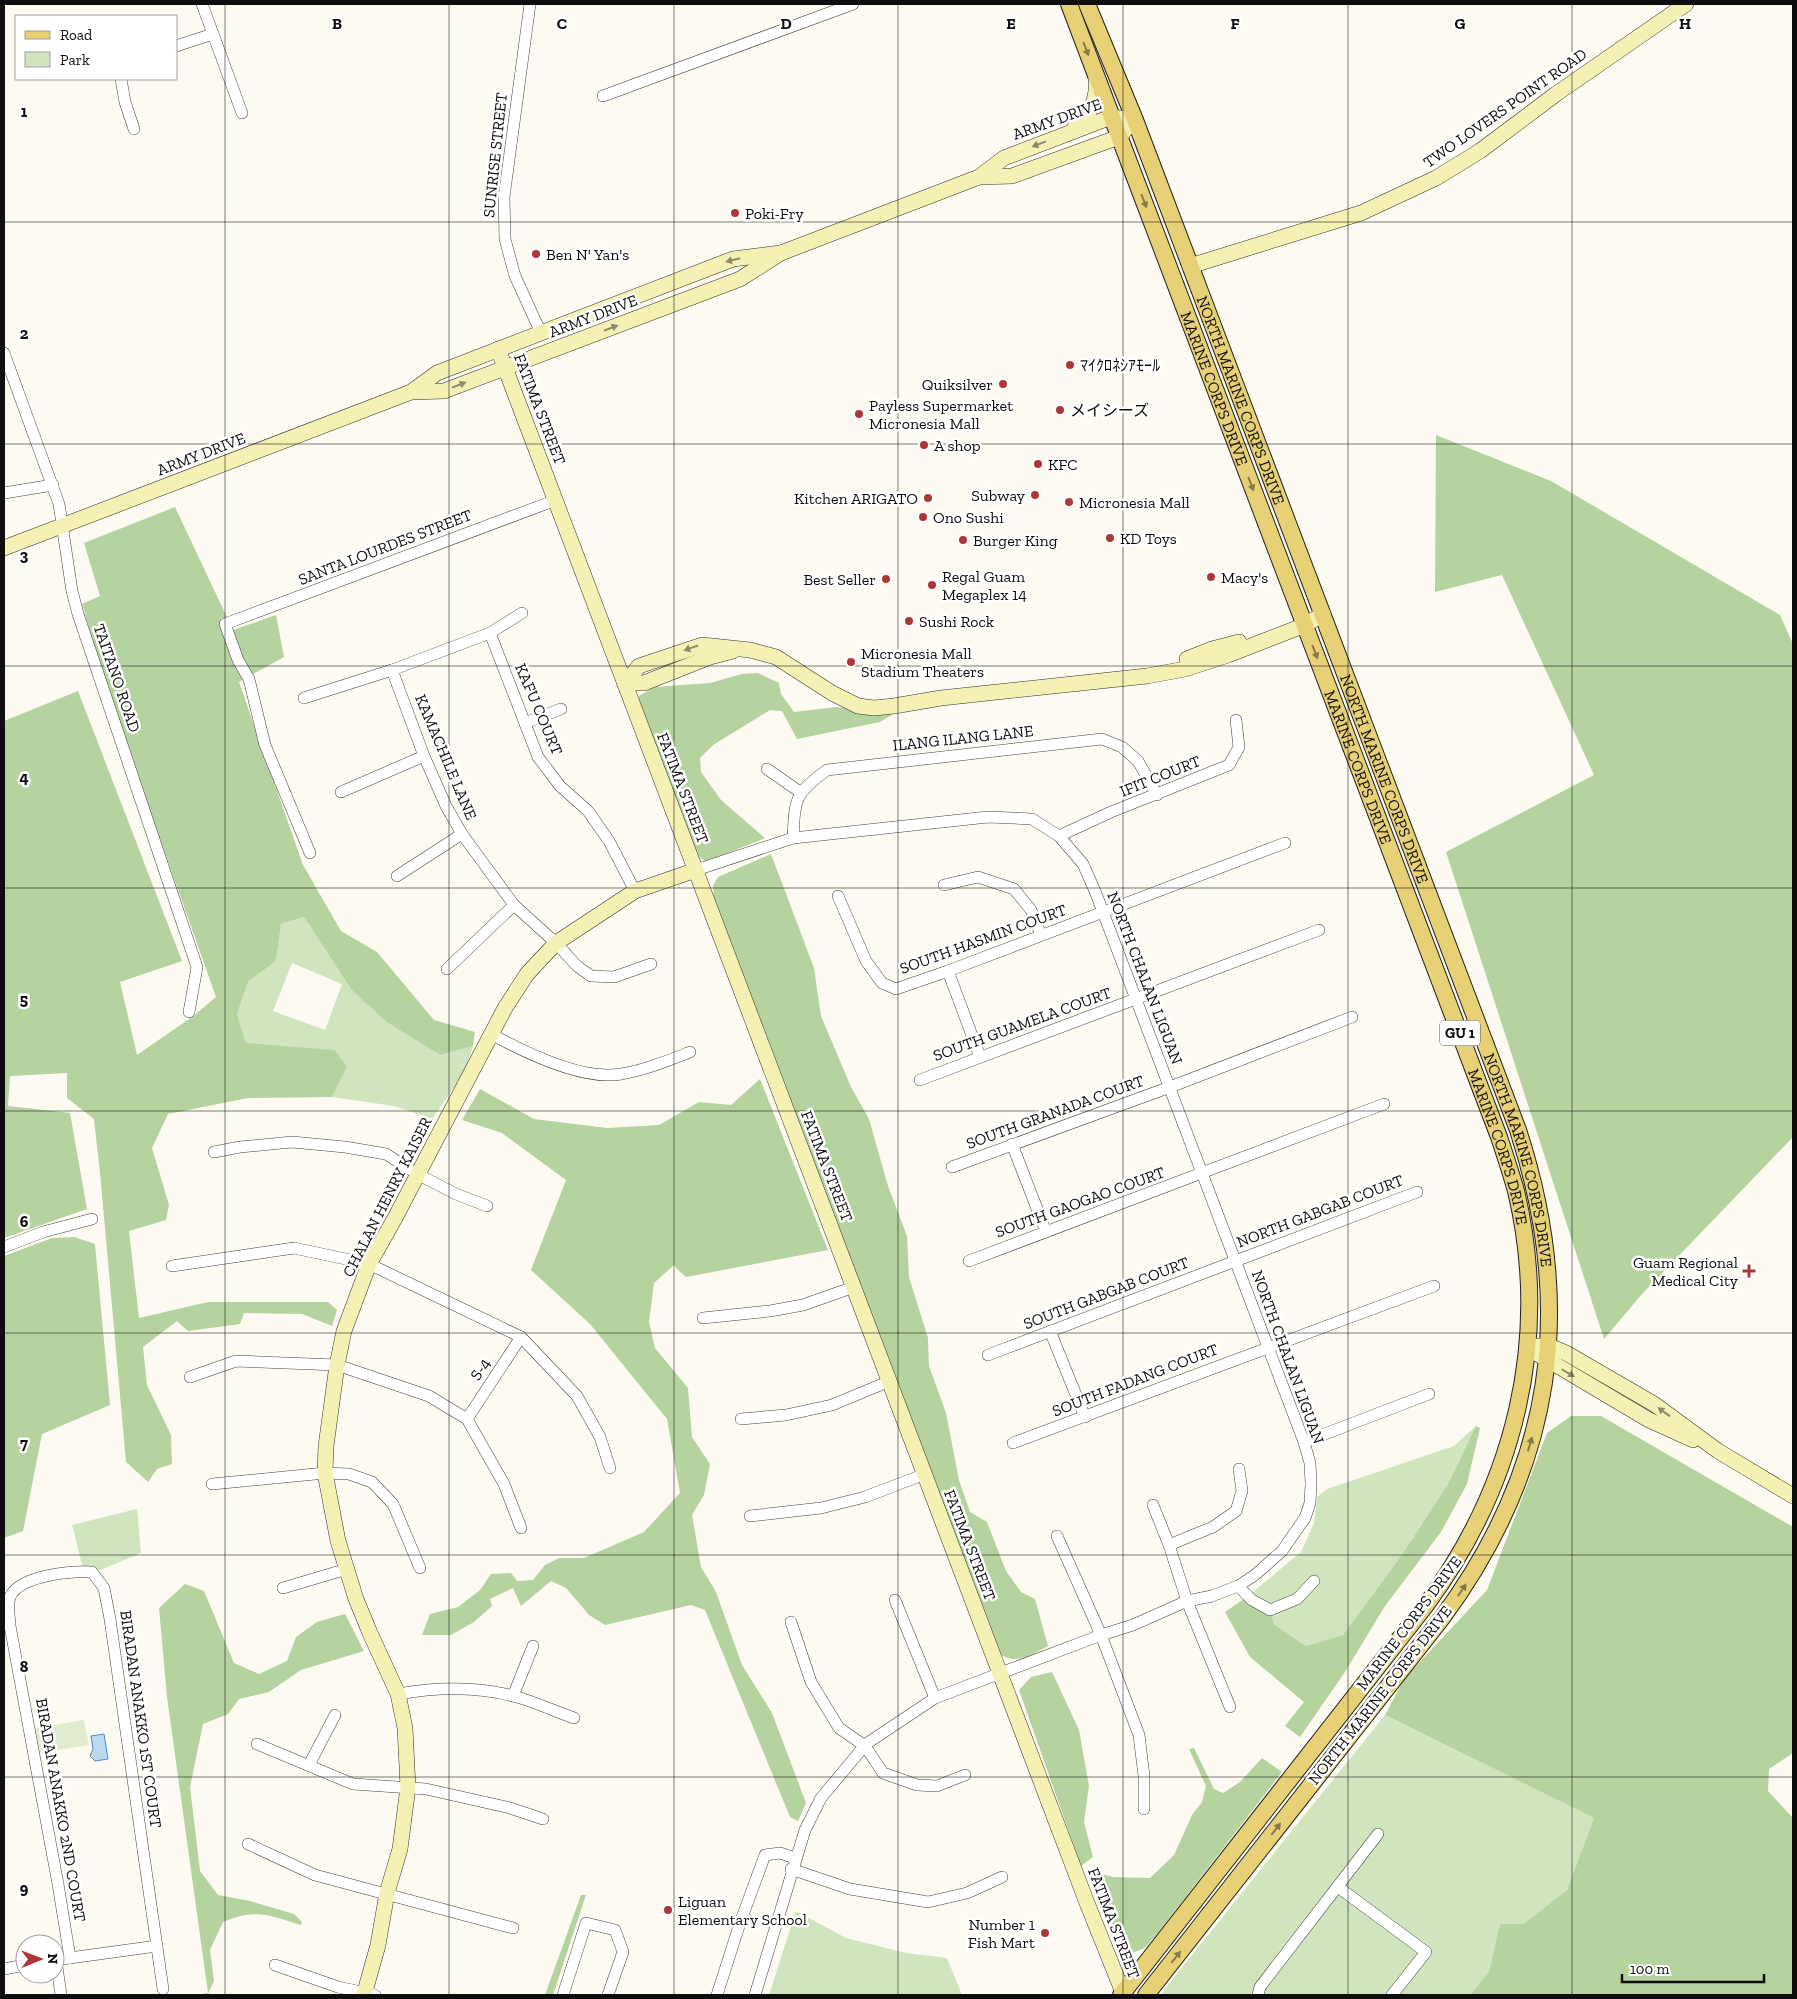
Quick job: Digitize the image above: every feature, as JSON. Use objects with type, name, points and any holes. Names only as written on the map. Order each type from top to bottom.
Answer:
[{"type":"main road","name":"MARINE CORPS DRIVE","points":[[1069,4],[1490,1112],[1516,1191],[1525,1245],[1529,1296],[1528,1346],[1519,1404],[1504,1460],[1484,1510],[1458,1560],[1426,1605],[1122,1995]]},
{"type":"main road","name":"NORTH MARINE CORPS DRIVE","points":[[1087,4],[1190,266],[1527,1157],[1546,1242],[1549,1296],[1548,1354],[1539,1409],[1524,1466],[1502,1518],[1475,1570],[1442,1618],[1146,1995]]},
{"type":"main road","name":"TWO LOVERS POINT ROAD","points":[[1190,266],[1362,213],[1436,178],[1480,150],[1556,94],[1686,4]]},
{"type":"main road","points":[[1060,136],[1081,123],[1091,108],[1097,87],[1095,74]]},
{"type":"main road","name":"ARMY DRIVE","points":[[411,392],[444,391],[740,279],[781,253],[980,177],[1004,158],[1112,116],[1134,120]]},
{"type":"main road","name":"ARMY DRIVE","points":[[980,177],[1012,176],[1119,137],[1134,120]]},
{"type":"main road","name":"ARMY DRIVE","points":[[4,548],[411,392],[437,373],[733,259],[781,253]]},
{"type":"main road","name":"FATIMA STREET","points":[[498,349],[1122,1995]]},
{"type":"main road","points":[[625,683],[639,666],[702,645],[739,649],[776,657],[846,701],[858,706],[874,708],[941,698],[1147,676],[1212,649],[1234,644],[1322,614]]},
{"type":"main road","name":"CHALAN HENRY KAISER","points":[[368,1994],[387,1893],[400,1849],[408,1787],[405,1728],[398,1694],[370,1633],[347,1569],[338,1541],[325,1473],[326,1446],[337,1366],[344,1331],[369,1264],[505,1008],[527,974],[556,943],[635,891],[696,870]]},
{"type":"main road","points":[[1528,1346],[1548,1354],[1649,1420],[1718,1451],[1793,1496]]},
{"type":"street","points":[[202,4],[242,113]]},
{"type":"street","name":"SUNRISE STREET","points":[[530,4],[504,197],[505,239],[515,276],[541,333]]},
{"type":"street","points":[[604,96],[853,4]]},
{"type":"street","points":[[178,45],[213,34]]},
{"type":"street","points":[[120,80],[134,129]]},
{"type":"street","name":"TAITANO ROAD","points":[[4,353],[53,485],[63,526],[72,591],[78,614],[197,967],[189,1012]]},
{"type":"street","points":[[4,493],[53,485]]},
{"type":"street","name":"SANTA LOURDES STREET","points":[[310,853],[265,745],[249,679],[238,660],[225,624],[556,500]]},
{"type":"street","points":[[304,698],[392,670],[490,633],[522,613]]},
{"type":"street","name":"KAFU COURT","points":[[490,633],[538,757],[560,786],[588,811],[604,833],[635,891]]},
{"type":"street","name":"KAMACHILE LANE","points":[[392,670],[424,756],[446,806],[462,834],[514,905],[591,976],[614,976],[651,964]]},
{"type":"street","points":[[525,723],[561,709]]},
{"type":"street","name":"IFIT COURT","points":[[1059,836],[1111,812],[1229,765],[1239,746],[1236,720]]},
{"type":"street","name":"ILANG ILANG LANE","points":[[800,792],[826,770],[1102,739],[1122,747],[1138,761],[1157,795]]},
{"type":"street","points":[[341,792],[424,756]]},
{"type":"street","points":[[768,769],[800,792],[795,806],[793,838]]},
{"type":"street","name":"NORTH CHALAN LIGUAN","points":[[696,870],[793,838],[988,818],[1032,819],[1059,836],[1083,864],[1103,912],[1268,1346],[1310,1463],[1310,1503],[1305,1518],[1282,1551],[1255,1575],[1238,1586],[1212,1596],[1187,1601],[1133,1625],[1101,1635],[935,1698],[865,1746],[821,1798],[805,1830],[793,1864],[755,1995]]},
{"type":"street","points":[[397,876],[462,834]]},
{"type":"street","name":"SOUTH HASMIN COURT","points":[[838,896],[866,961],[882,983],[896,989],[948,971],[1285,842]]},
{"type":"street","points":[[944,885],[978,877],[1014,889],[1031,910],[1040,935]]},
{"type":"street","points":[[447,969],[514,905]]},
{"type":"street","name":"SOUTH GUAMELA COURT","points":[[920,1080],[1319,930]]},
{"type":"street","points":[[948,971],[980,1057]]},
{"type":"street","name":"SOUTH GRANADA COURT","points":[[952,1167],[1170,1087],[1352,1017]]},
{"type":"street","points":[[491,1034],[526,1053],[588,1073],[619,1075],[653,1067],[690,1052]]},
{"type":"street","name":"SOUTH GAOGAO COURT","points":[[969,1261],[1384,1104]]},
{"type":"street","points":[[214,1152],[240,1147],[292,1142],[345,1146],[386,1154],[456,1194],[487,1206]]},
{"type":"street","points":[[1012,1144],[1046,1232]]},
{"type":"street","name":"NORTH GABGAB COURT","points":[[1235,1261],[1417,1192]]},
{"type":"street","points":[[4,1246],[43,1232],[92,1219]]},
{"type":"street","points":[[172,1266],[294,1248],[369,1264],[521,1337],[577,1396],[600,1437],[610,1468]]},
{"type":"street","name":"SOUTH GABGAB COURT","points":[[988,1355],[1235,1261]]},
{"type":"street","name":"SOUTH FADANG COURT","points":[[1013,1443],[1268,1346],[1434,1286]]},
{"type":"street","points":[[703,1318],[770,1312],[803,1304],[854,1287]]},
{"type":"street","points":[[1050,1331],[1085,1416]]},
{"type":"street","name":"S-4","points":[[467,1419],[521,1337]]},
{"type":"street","points":[[190,1377],[236,1361],[337,1366],[429,1396],[467,1419],[504,1484],[521,1528]]},
{"type":"street","points":[[740,1419],[786,1415],[832,1405],[890,1381]]},
{"type":"street","points":[[1304,1442],[1429,1394]]},
{"type":"street","points":[[1169,1545],[1193,1537],[1213,1527],[1236,1510],[1242,1491],[1238,1469]]},
{"type":"street","points":[[212,1484],[325,1473],[349,1474],[372,1482],[393,1504],[420,1568]]},
{"type":"street","points":[[750,1516],[821,1508],[865,1497],[925,1474]]},
{"type":"street","points":[[1153,1505],[1169,1545],[1187,1601],[1230,1707]]},
{"type":"street","points":[[1057,1536],[1101,1635],[1139,1735],[1144,1776],[1144,1810]]},
{"type":"street","points":[[283,1588],[347,1569]]},
{"type":"street","name":"BIRADAN ANAKKO 1ST COURT","points":[[22,1584],[74,1571],[92,1572],[104,1588],[164,1989]]},
{"type":"street","points":[[1238,1586],[1252,1600],[1270,1610],[1297,1599],[1314,1581]]},
{"type":"street","name":"BIRADAN ANAKKO 2ND COURT","points":[[22,1584],[11,1595],[8,1605],[10,1626],[57,1875],[70,1958]]},
{"type":"street","points":[[895,1600],[935,1698]]},
{"type":"street","points":[[791,1622],[811,1682],[840,1728],[865,1746],[882,1773],[917,1785],[937,1786],[965,1775]]},
{"type":"street","points":[[513,1696],[533,1646]]},
{"type":"street","points":[[398,1694],[425,1689],[455,1688],[513,1696],[574,1718]]},
{"type":"street","points":[[309,1765],[335,1715]]},
{"type":"street","points":[[258,1744],[352,1784],[426,1789],[510,1808],[543,1819]]},
{"type":"street","points":[[1258,1995],[1260,1987],[1378,1834]]},
{"type":"street","points":[[248,1844],[315,1875],[513,1928]]},
{"type":"street","points":[[718,1995],[740,1923],[765,1855],[780,1853],[793,1864],[850,1889],[928,1902],[967,1893],[1002,1877]]},
{"type":"street","points":[[1338,1887],[1426,1952],[1392,1995]]},
{"type":"street","points":[[563,1995],[586,1923],[615,1930],[623,1952],[608,1995]]},
{"type":"street","points":[[65,1959],[157,1946]]},
{"type":"street","points":[[275,1965],[338,1987],[368,1994]]},
{"type":"green space","points":[[1436,435],[1551,481],[1780,615],[1793,644],[1793,1137],[1642,1294],[1604,1339],[1446,852],[1594,775],[1502,575],[1435,592]]},
{"type":"green space","points":[[175,507],[233,630],[276,615],[284,657],[239,682],[303,865],[341,931],[377,952],[434,1020],[475,1032],[473,1046],[440,1055],[387,1022],[351,989],[304,917],[281,924],[276,961],[248,982],[237,1014],[246,1043],[335,1050],[347,1067],[332,1097],[248,1098],[168,1114],[152,1148],[169,1205],[166,1220],[129,1231],[139,1318],[208,1302],[328,1302],[337,1310],[332,1326],[302,1314],[244,1313],[240,1324],[188,1331],[177,1321],[143,1347],[147,1385],[171,1435],[172,1464],[157,1469],[148,1482],[126,1462],[94,1119],[67,1098],[67,1073],[10,1076],[8,1106],[70,1113],[87,1209],[4,1238],[4,721],[78,691],[182,961],[120,982],[137,1055],[192,1017],[216,997],[109,695],[82,604],[100,596],[84,543]]},
{"type":"green space","points":[[758,673],[779,683],[781,694],[794,712],[836,707],[893,714],[880,722],[797,739],[782,711],[770,710],[713,745],[700,758],[701,772],[721,800],[765,838],[706,862],[696,854],[639,703],[639,696],[654,687],[710,683],[742,674]]},
{"type":"green space","points":[[771,854],[814,968],[821,1016],[851,1087],[869,1119],[888,1186],[907,1236],[909,1277],[928,1338],[929,1366],[946,1413],[959,1480],[970,1512],[987,1522],[1006,1571],[1021,1592],[1035,1599],[1048,1646],[1023,1658],[1011,1659],[998,1653],[714,902],[713,886],[718,877]]},
{"type":"green space","points":[[304,917],[351,989],[440,1055],[473,1046],[465,1072],[432,1119],[394,1106],[332,1097],[347,1067],[278,1047],[246,1044],[237,1014],[248,982],[276,961],[281,924]],"holes":[[[292,963],[342,984],[325,1030],[273,1011]]]},
{"type":"green space","points":[[760,1079],[828,1250],[686,1277],[674,1265],[654,1283],[649,1322],[655,1348],[688,1388],[692,1437],[710,1464],[704,1495],[692,1515],[701,1567],[716,1592],[742,1665],[772,1713],[806,1803],[798,1821],[790,1817],[705,1610],[691,1605],[605,1625],[589,1615],[566,1588],[551,1581],[521,1606],[513,1588],[490,1599],[492,1606],[474,1622],[451,1635],[422,1635],[430,1614],[458,1607],[480,1590],[491,1574],[511,1573],[517,1581],[533,1580],[545,1565],[559,1558],[584,1558],[644,1532],[680,1493],[667,1419],[590,1324],[531,1270],[566,1180],[502,1133],[462,1120],[480,1089],[534,1119],[607,1128],[659,1125],[699,1102],[731,1105]]},
{"type":"green space","points":[[74,1237],[95,1244],[110,1405],[42,1434],[23,1531],[4,1538],[4,1256],[52,1238]]},
{"type":"green space","points":[[1571,1416],[1601,1416],[1793,1527],[1793,1753],[1769,1769],[1768,1791],[1793,1818],[1793,1995],[1470,1995],[1489,1972],[1500,1924],[1524,1924],[1567,1890],[1594,1818],[1385,1715],[1404,1679],[1487,1590],[1547,1433]]},
{"type":"green space","points":[[1476,1426],[1448,1484],[1401,1556],[1343,1635],[1306,1646],[1274,1624],[1270,1610],[1248,1596],[1301,1552],[1314,1523],[1317,1497],[1327,1489],[1454,1446]]},
{"type":"green space","points":[[1476,1426],[1480,1428],[1467,1484],[1441,1532],[1385,1606],[1345,1672],[1300,1737],[1285,1726],[1304,1702],[1250,1657],[1225,1612],[1248,1596],[1270,1610],[1274,1624],[1306,1646],[1343,1635],[1401,1556],[1448,1484]]},
{"type":"green space","points":[[137,1509],[141,1553],[98,1571],[83,1568],[72,1525]]},
{"type":"green space","points":[[185,1584],[204,1591],[234,1663],[259,1674],[287,1661],[296,1637],[317,1622],[345,1614],[364,1651],[301,1670],[269,1692],[239,1699],[228,1714],[203,1724],[190,1787],[200,1871],[218,1895],[250,1901],[294,1914],[302,1922],[301,1925],[271,1916],[253,1914],[223,1922],[210,1950],[214,1981],[208,1993],[167,1697],[159,1608]]},
{"type":"green space","points":[[1052,1672],[1079,1730],[1089,1786],[1084,1822],[1093,1857],[1081,1866],[1019,1690],[1031,1677]]},
{"type":"green space","points":[[1385,1715],[1594,1818],[1567,1890],[1524,1925],[1500,1925],[1489,1973],[1470,1995],[1162,1995],[1164,1990]]},
{"type":"green space","points":[[84,1720],[89,1745],[39,1753],[34,1728]]},
{"type":"green space","points":[[1194,1748],[1214,1789],[1223,1793],[1240,1782],[1262,1758],[1282,1772],[1145,1948],[1124,1956],[1092,1884],[1098,1873],[1113,1877],[1150,1878],[1174,1855],[1192,1815],[1202,1802],[1206,1786],[1189,1749]]},
{"type":"green space","points":[[581,1895],[586,1895],[553,1995],[545,1995]]},
{"type":"green space","points":[[796,1911],[846,1938],[906,1953],[947,1958],[962,1995],[769,1995]]},
{"type":"water","points":[[104,1734],[108,1759],[95,1761],[90,1756],[93,1749],[91,1736]]},
{"type":"place","name":"Poki-Fry","points":[[735,213]]},
{"type":"place","name":"Ben N' Yan's","points":[[536,254]]},
{"type":"place","name":"ﾏｲｸﾛﾈｼｱﾓｰﾙ","points":[[1070,365]]},
{"type":"place","name":"Quiksilver","points":[[1003,384]]},
{"type":"place","name":"メイシーズ","points":[[1060,410]]},
{"type":"place","name":"Payless Supermarket Micronesia Mall","points":[[859,414]]},
{"type":"place","name":"A shop","points":[[924,445]]},
{"type":"place","name":"KFC","points":[[1038,464]]},
{"type":"place","name":"Subway","points":[[1035,495]]},
{"type":"place","name":"Kitchen ARIGATO","points":[[928,498]]},
{"type":"place","name":"Micronesia Mall","points":[[1069,502]]},
{"type":"place","name":"Ono Sushi","points":[[923,517]]},
{"type":"place","name":"KD Toys","points":[[1110,538]]},
{"type":"place","name":"Burger King","points":[[963,540]]},
{"type":"place","name":"Macy's","points":[[1211,577]]},
{"type":"place","name":"Best Seller","points":[[886,579]]},
{"type":"place","name":"Regal Guam Megaplex 14","points":[[932,585]]},
{"type":"place","name":"Sushi Rock","points":[[909,621]]},
{"type":"place","name":"Micronesia Mall Stadium Theaters","points":[[851,662]]},
{"type":"place","name":"Guam Regional Medical City","points":[[1749,1271]]},
{"type":"place","name":"Liguan Elementary School","points":[[668,1910]]},
{"type":"place","name":"Number 1 Fish Mart","points":[[1045,1933]]}]
